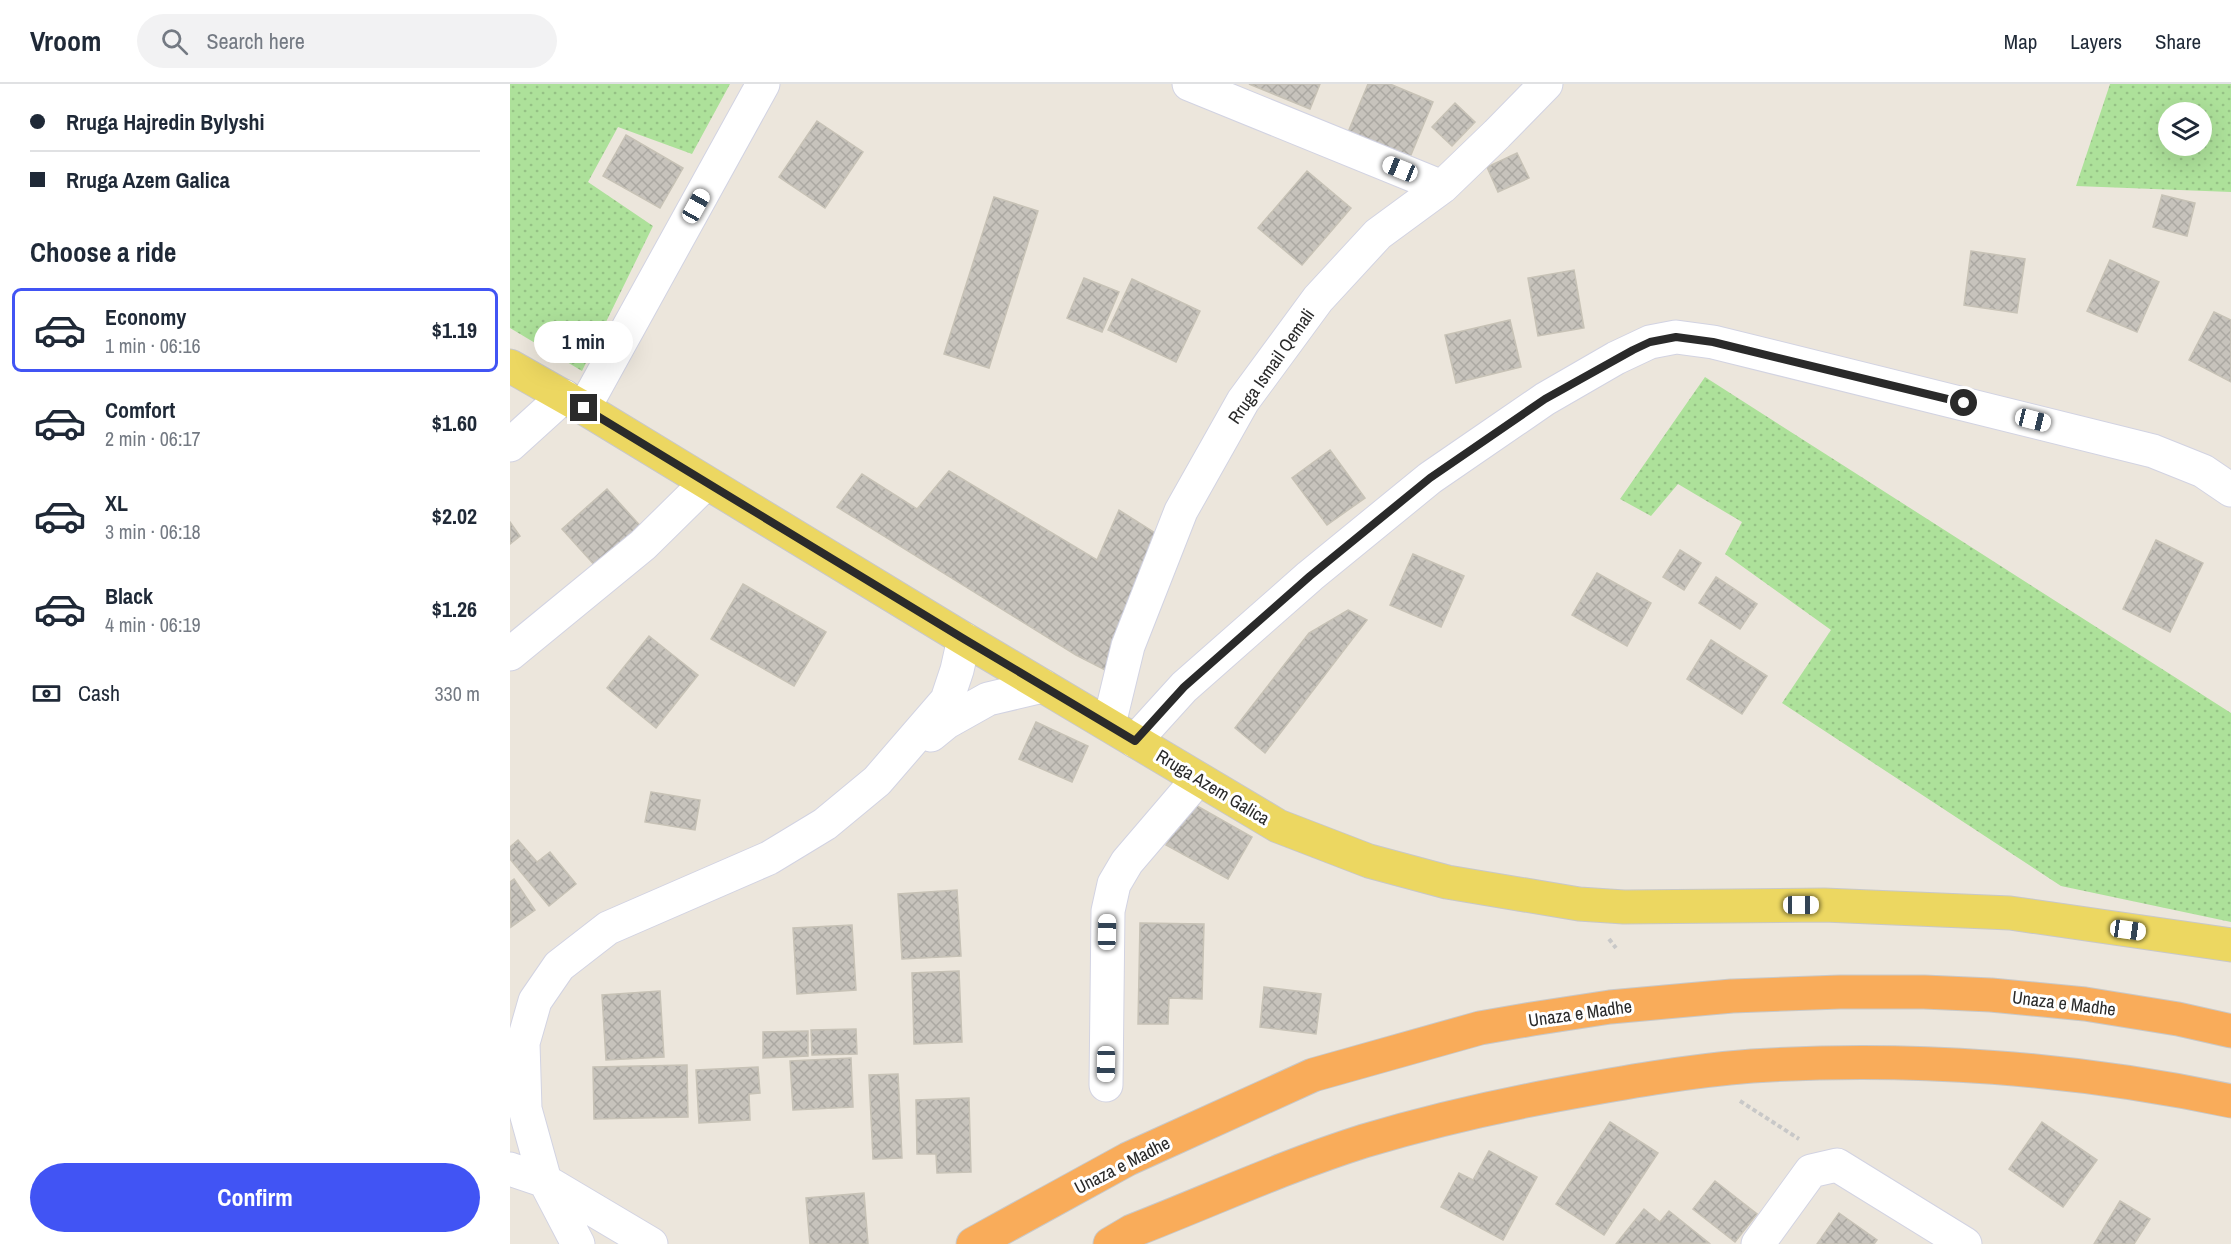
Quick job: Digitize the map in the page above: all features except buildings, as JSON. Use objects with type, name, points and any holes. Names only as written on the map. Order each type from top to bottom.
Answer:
[{"type":"highway","name":"Unaza e Madhe","points":[[973,1244],[1128,1159],[1313,1075],[1480,1028],[1532,1019],[1610,1007],[1732,996],[1924,992],[1991,994],[2085,1004],[2231,1030]]},
{"type":"highway","points":[[1110,1244],[1142,1227],[1322,1155],[1366,1141],[1442,1119],[1507,1104],[1679,1075],[1751,1066],[1810,1064],[1976,1065],[2072,1076],[2231,1101]]},
{"type":"main road","name":"Rruga Azem Galica","points":[[510,366],[574,402],[1278,826],[1369,861],[1447,882],[1579,904],[1624,908],[1824,905],[2010,913],[2231,945]]},
{"type":"street","points":[[510,445],[574,402],[763,84]]},
{"type":"street","points":[[1188,84],[1442,186]]},
{"type":"street","name":"Rruga Ismail Qemali","points":[[1122,733],[1128,646],[1181,511],[1243,401],[1318,299],[1378,234],[1442,186],[1546,84]]},
{"type":"street","points":[[1122,733],[1184,687],[1310,576],[1430,478],[1545,399],[1616,358],[1650,342],[1676,337],[1713,342],[2078,431],[2153,451],[2203,471],[2231,490]]},
{"type":"street","points":[[510,654],[643,545],[706,483]]},
{"type":"street","points":[[877,781],[912,739],[955,633]]},
{"type":"street","points":[[578,1244],[545,1181],[525,1109],[523,1043],[535,1001],[559,966],[608,928],[769,858],[825,824],[947,722],[988,699],[1043,686]]},
{"type":"street","points":[[1106,1085],[1108,911],[1114,884],[1127,862],[1198,779]]},
{"type":"street","points":[[1758,1244],[1811,1171],[1837,1165],[1965,1244]]},
{"type":"street","points":[[510,1169],[545,1181],[651,1244]]},
{"type":"path","points":[[1740,1101],[1837,1165]]},
{"type":"green space","points":[[510,84],[730,84],[692,154],[618,127],[588,182],[653,226],[582,371],[510,328]]},
{"type":"green space","points":[[2110,84],[2231,84],[2231,192],[2076,186]]},
{"type":"green space","points":[[1705,377],[2231,713],[2231,922],[2061,886],[1782,703],[1831,630],[1725,554],[1742,522],[1678,484],[1651,516],[1620,499]]},
{"type":"route","points":[[584,408],[1135,741],[1184,687],[1310,576],[1430,478],[1545,399],[1616,358],[1650,342],[1676,337],[1713,342],[1964,403]]}]
